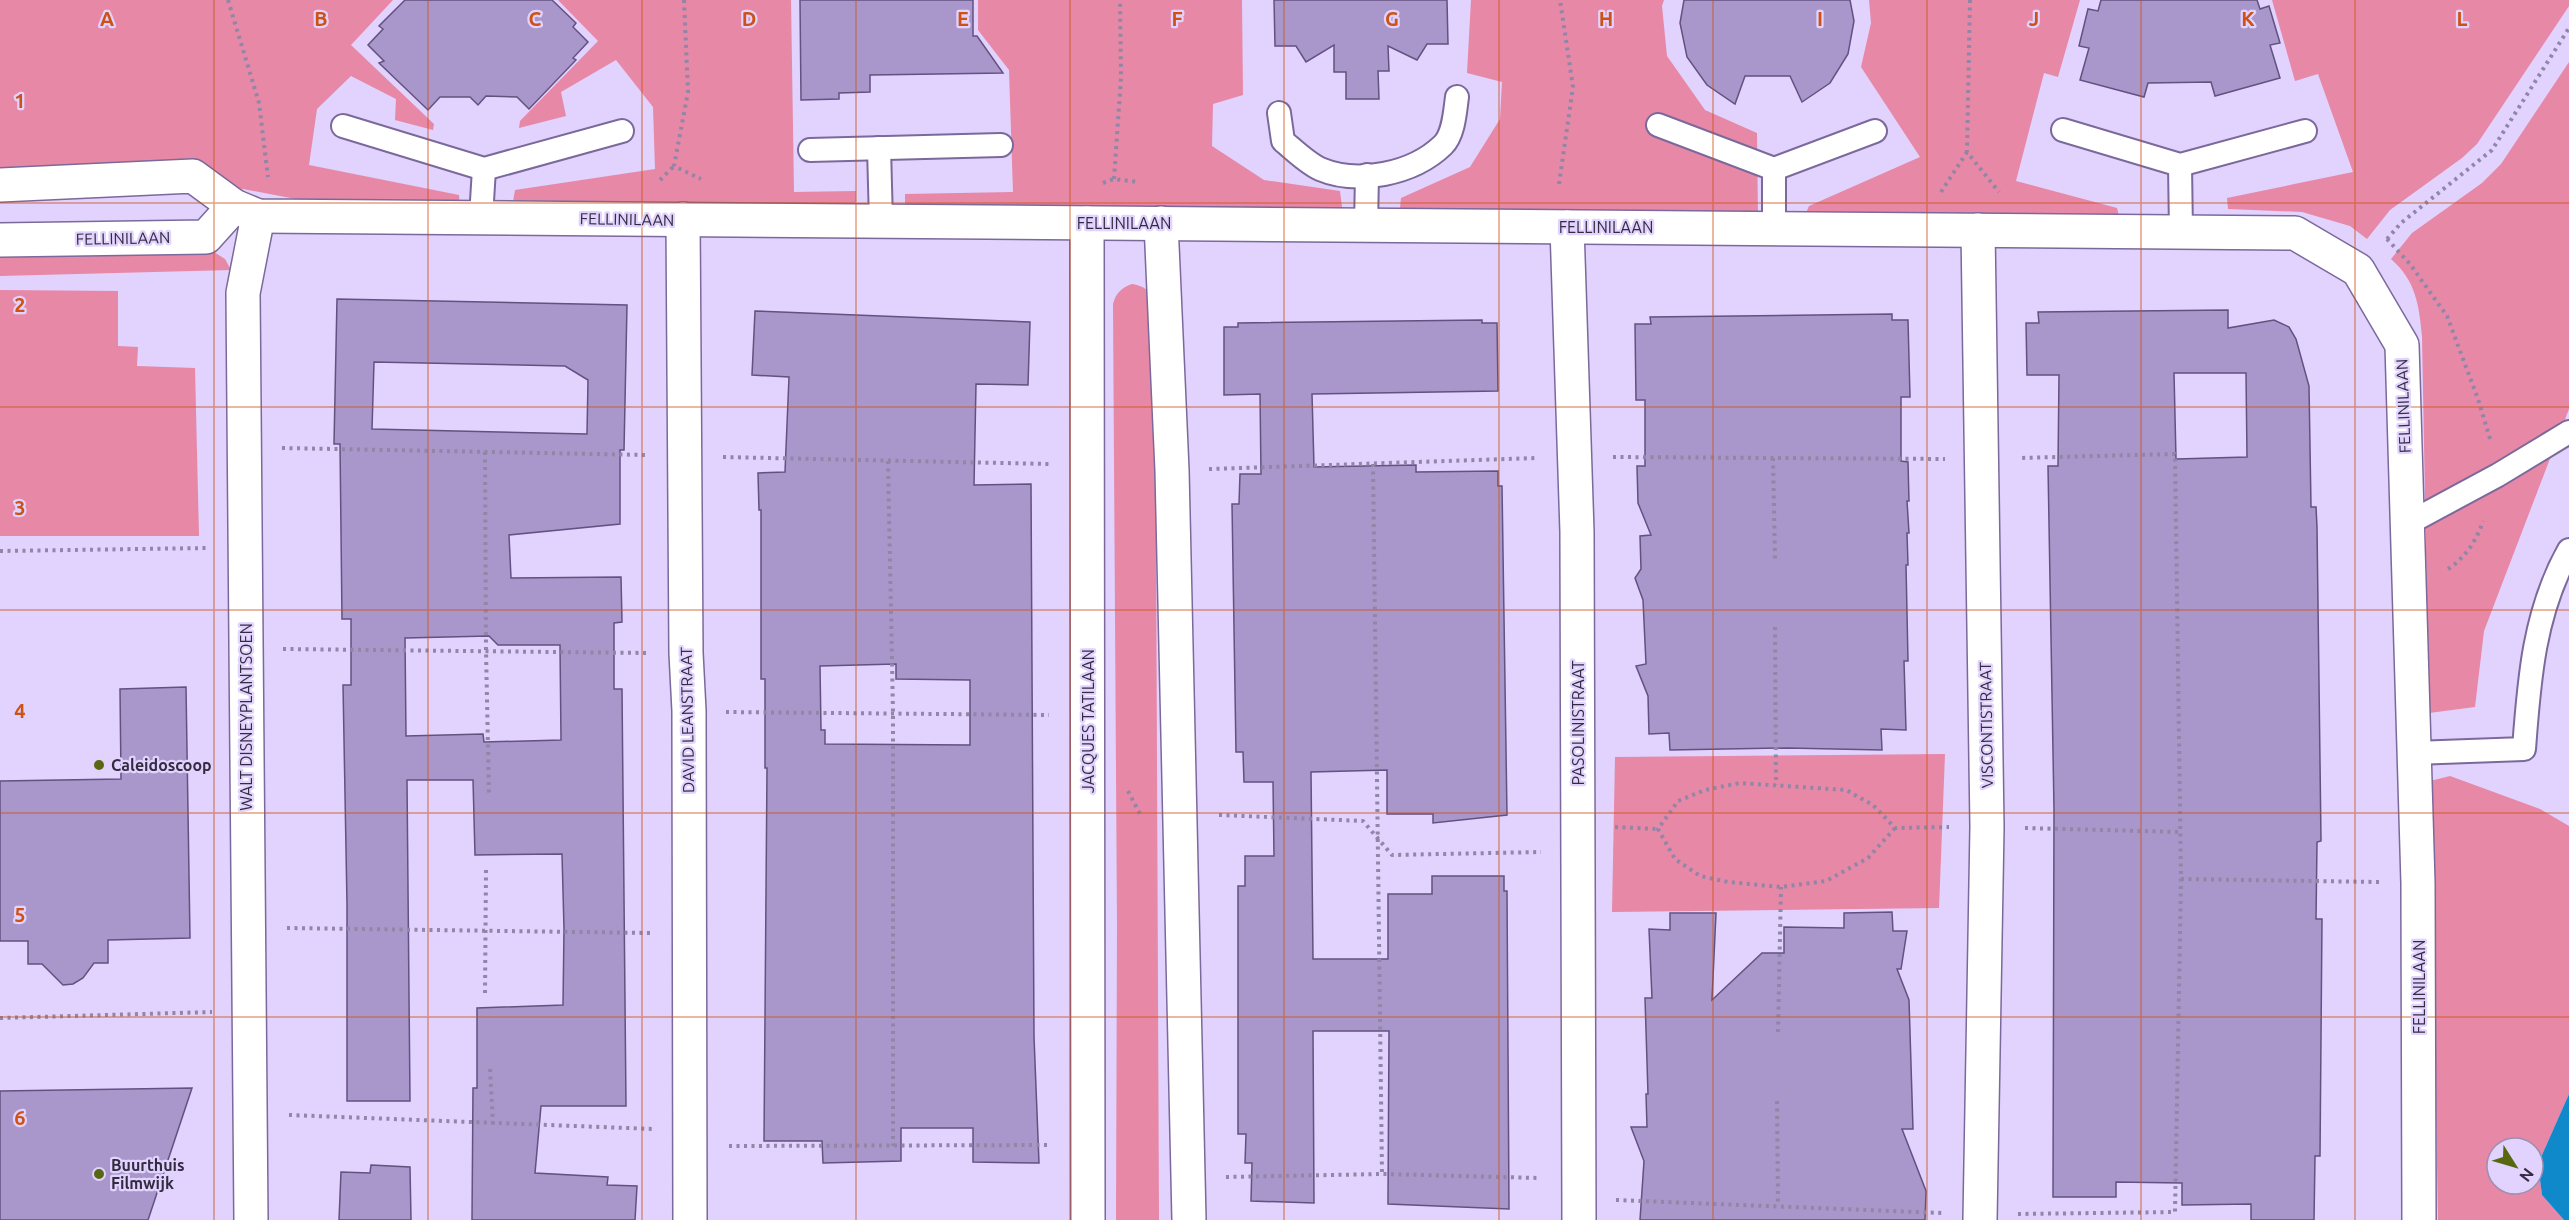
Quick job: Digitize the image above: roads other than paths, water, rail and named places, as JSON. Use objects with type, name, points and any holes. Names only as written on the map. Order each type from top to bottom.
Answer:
[{"type":"street","points":[[0,185],[193,176],[246,211]]},
{"type":"street","name":"FELLINILAAN","points":[[0,240],[206,237],[246,211],[481,218],[2295,233],[2358,270],[2402,345],[2418,883],[2420,1220]]},
{"type":"street","name":"WALT DISNEYPLANTSOEN","points":[[246,211],[243,293],[250,1220]]},
{"type":"street","name":"DAVID LEANSTRAAT","points":[[683,219],[686,653],[689,711],[690,1220]]},
{"type":"street","name":"JACQUES TATILAAN","points":[[1088,223],[1088,1220]]},
{"type":"street","points":[[1161,223],[1172,470],[1189,1220]]},
{"type":"street","name":"PASOLINISTRAAT","points":[[1567,227],[1577,532],[1579,1220]]},
{"type":"street","name":"VISCONTISTRAAT","points":[[1978,230],[1987,827],[1980,1220]]},
{"type":"lane","points":[[1279,112],[1283,141],[1320,169],[1348,175],[1382,175],[1414,164],[1444,144],[1454,121],[1457,97]]},
{"type":"lane","points":[[1658,125],[1774,169],[1875,131]]},
{"type":"lane","points":[[343,126],[484,169],[622,131]]},
{"type":"lane","points":[[2063,130],[2180,165],[2305,131]]},
{"type":"lane","points":[[810,150],[1001,146]]},
{"type":"lane","points":[[879,148],[881,222]]},
{"type":"lane","points":[[2180,165],[2181,232]]},
{"type":"lane","points":[[481,218],[484,169]]},
{"type":"lane","points":[[1774,169],[1774,229]]},
{"type":"lane","points":[[1366,225],[1367,175]]},
{"type":"lane","points":[[2407,524],[2498,475],[2569,432]]},
{"type":"lane","points":[[2414,753],[2524,749],[2529,678],[2541,617],[2569,550]]},
{"type":"water","points":[[2569,1094],[2569,1220],[2564,1220],[2543,1196],[2545,1196],[2545,1148]]},
{"type":"place","name":"Caleidoscoop","points":[[99,765]]},
{"type":"place","name":"Buurthuis Filmwijk","points":[[99,1174]]}]
